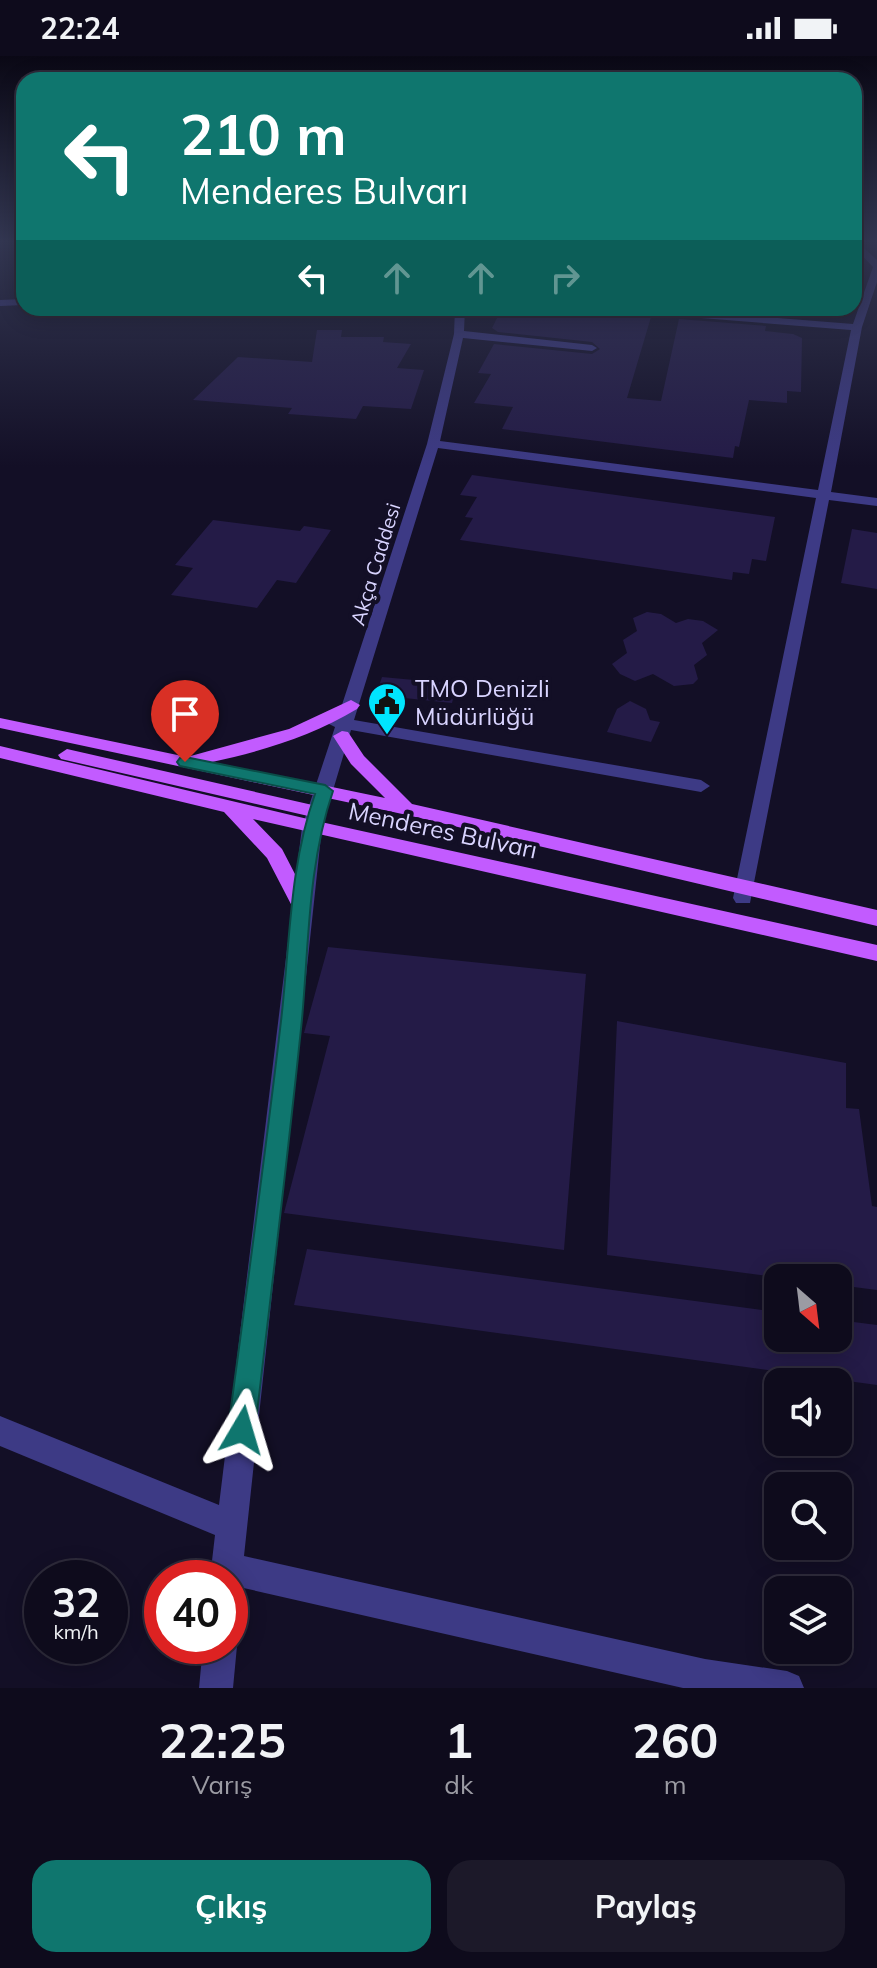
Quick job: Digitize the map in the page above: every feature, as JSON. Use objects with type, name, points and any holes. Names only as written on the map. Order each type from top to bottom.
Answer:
[{"type":"main road","points":[[185,762],[338,727],[351,705]]},
{"type":"main road","name":"Menderes Bulvarı","points":[[0,723],[185,762],[318,808],[877,953]]},
{"type":"main road","points":[[338,727],[371,776],[407,809]]},
{"type":"main road","points":[[0,742],[877,918]]},
{"type":"main road","name":"Menderes Bulvarı","points":[[0,752],[231,808],[407,809],[744,893]]},
{"type":"main road","points":[[231,808],[275,854],[301,905]]},
{"type":"street","name":"Akça Caddesi","points":[[351,705],[433,444],[459,334],[460,316]]},
{"type":"street","points":[[716,316],[857,327]]},
{"type":"street","points":[[744,893],[861,316]]},
{"type":"street","points":[[459,334],[592,348]]},
{"type":"street","points":[[433,444],[877,502]]},
{"type":"street","points":[[227,1560],[290,1034],[301,905],[318,808],[338,727],[701,786]]},
{"type":"street","points":[[0,1431],[230,1525]]},
{"type":"street","points":[[248,1578],[705,1676],[787,1688]]},
{"type":"street","points":[[216,1688],[218,1664]]},
{"type":"building","points":[[498,316],[651,317],[627,398],[661,401],[679,319],[766,326],[765,331],[802,338],[801,392],[787,391],[787,403],[749,400],[739,447],[735,446],[733,458],[502,429],[513,407],[474,403],[491,374],[478,373],[494,344],[592,354],[600,349],[592,342],[498,332],[492,328]]},
{"type":"building","points":[[317,330],[342,330],[341,337],[384,337],[383,342],[411,344],[397,368],[424,370],[411,409],[363,406],[356,419],[288,414],[292,408],[193,400],[238,357],[312,362]]},
{"type":"building","points":[[472,475],[775,517],[766,561],[752,559],[749,574],[733,572],[732,580],[460,540],[473,518],[465,517],[477,497],[460,495]]},
{"type":"building","points":[[213,520],[300,531],[304,526],[331,530],[296,583],[277,580],[257,608],[171,595],[193,568],[175,565]]},
{"type":"building","points":[[852,529],[877,533],[877,589],[841,583]]},
{"type":"building","points":[[647,612],[661,614],[676,623],[688,619],[703,621],[718,630],[702,643],[707,655],[694,665],[698,679],[693,684],[674,686],[653,674],[635,681],[620,674],[612,664],[627,653],[623,640],[637,631],[633,618]]},
{"type":"building","points":[[382,677],[457,684],[452,703],[376,695]]},
{"type":"building","points":[[630,701],[646,709],[650,720],[660,722],[651,742],[607,732],[617,709]]},
{"type":"building","points":[[328,947],[586,974],[564,1250],[284,1213],[330,1036],[304,1033]]},
{"type":"building","points":[[617,1021],[846,1063],[846,1108],[859,1109],[872,1206],[877,1207],[877,1290],[852,1287],[852,1264],[764,1264],[764,1275],[607,1255]]},
{"type":"building","points":[[307,1249],[764,1310],[764,1352],[852,1352],[852,1322],[877,1325],[877,1385],[852,1382],[852,1368],[764,1369],[294,1305]]},
{"type":"place","name":"TMO Denizli Müdürlüğü","points":[[387,736]]},
{"type":"route","points":[[185,762],[325,791],[312,827],[301,905],[291,1019],[242,1430]]}]
